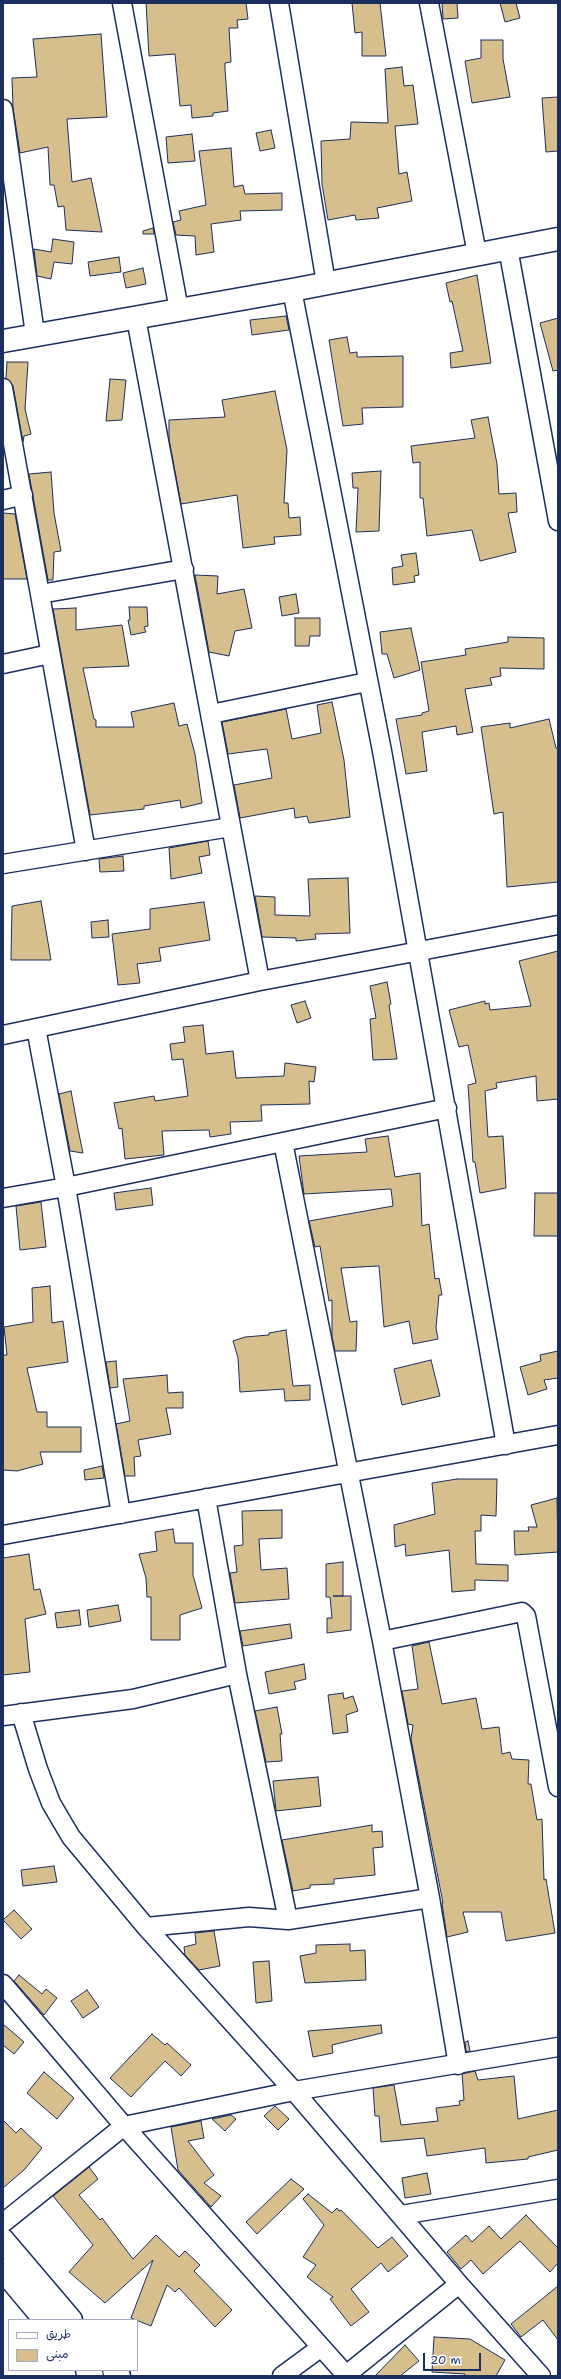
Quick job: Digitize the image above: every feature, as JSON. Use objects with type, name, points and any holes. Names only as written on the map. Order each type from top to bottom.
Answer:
[{"type":"street","points":[[122,3],[178,310]]},
{"type":"street","points":[[279,3],[326,283]]},
{"type":"street","points":[[429,3],[477,254]]},
{"type":"street","points":[[3,121],[35,334]]},
{"type":"street","points":[[3,341],[35,334],[136,318],[292,290],[558,239]]},
{"type":"street","points":[[508,248],[558,521]]},
{"type":"street","points":[[292,290],[419,952],[506,1445]]},
{"type":"street","points":[[136,318],[260,981]]},
{"type":"street","points":[[3,388],[86,851]]},
{"type":"street","points":[[3,500],[23,495]]},
{"type":"street","points":[[40,594],[184,569]]},
{"type":"street","points":[[3,664],[50,654]]},
{"type":"street","points":[[210,714],[368,682]]},
{"type":"street","points":[[3,864],[230,827]]},
{"type":"street","points":[[3,1035],[260,981],[419,952],[558,924]]},
{"type":"street","points":[[36,1028],[66,1187],[120,1514]]},
{"type":"street","points":[[3,1198],[66,1187],[447,1108]]},
{"type":"street","points":[[283,1142],[382,1641],[430,1898],[458,2065]]},
{"type":"street","points":[[3,1535],[558,1435]]},
{"type":"street","points":[[206,1498],[237,1674],[288,1920]]},
{"type":"street","points":[[382,1641],[522,1612],[526,1616],[558,1787]]},
{"type":"street","points":[[3,1716],[132,1698],[237,1674]]},
{"type":"street","points":[[21,1713],[38,1769],[51,1803],[71,1837],[146,1927],[294,2091],[459,2284],[541,2376]]},
{"type":"street","points":[[146,1927],[249,1917],[288,1920],[430,1898]]},
{"type":"street","points":[[3,1984],[124,2126],[320,2348],[346,2375],[459,2284]]},
{"type":"street","points":[[3,2223],[124,2126],[294,2091],[458,2065],[558,2047]]},
{"type":"street","points":[[401,2216],[558,2189]]},
{"type":"street","points":[[3,2240],[70,2319]]},
{"type":"street","points":[[3,2270],[44,2319]]},
{"type":"street","points":[[282,2376],[320,2348]]},
{"type":"building","points":[[146,3],[246,3],[248,19],[237,20],[238,28],[229,28],[231,62],[225,63],[228,111],[213,113],[213,116],[192,118],[191,105],[180,106],[175,54],[149,56]]},
{"type":"building","points":[[352,3],[380,3],[386,56],[362,56],[362,32],[355,33]]},
{"type":"building","points":[[442,3],[457,3],[458,18],[443,19]]},
{"type":"building","points":[[500,3],[516,3],[520,18],[505,22]]},
{"type":"building","points":[[101,34],[107,117],[67,119],[72,182],[91,178],[102,232],[66,230],[64,206],[58,207],[54,185],[50,185],[48,147],[20,153],[13,108],[12,78],[37,77],[33,39]]},
{"type":"building","points":[[481,40],[503,40],[503,59],[510,97],[472,103],[465,61],[481,58]]},
{"type":"building","points":[[402,67],[404,86],[413,85],[418,124],[395,126],[399,174],[407,172],[412,201],[377,208],[379,218],[356,220],[355,215],[328,220],[322,184],[321,141],[350,139],[351,122],[388,123],[385,69]]},
{"type":"building","points":[[558,97],[558,151],[546,152],[542,98]]},
{"type":"building","points":[[271,130],[275,148],[260,151],[256,133]]},
{"type":"building","points":[[192,134],[195,161],[168,163],[166,137]]},
{"type":"building","points":[[231,148],[234,187],[243,185],[245,194],[282,193],[282,210],[240,211],[241,220],[211,224],[214,252],[196,255],[195,236],[176,235],[173,222],[181,220],[179,211],[206,205],[199,151]]},
{"type":"building","points":[[153,228],[154,234],[143,234],[143,231]]},
{"type":"building","points":[[53,239],[74,242],[72,264],[54,262],[51,279],[37,276],[34,249],[51,252]]},
{"type":"building","points":[[119,257],[121,272],[90,276],[88,262]]},
{"type":"building","points":[[143,268],[146,284],[126,288],[123,273]]},
{"type":"building","points":[[477,275],[491,363],[451,368],[450,353],[463,351],[452,301],[450,302],[446,283]]},
{"type":"building","points":[[286,316],[289,330],[252,335],[250,320]]},
{"type":"building","points":[[558,318],[558,370],[553,371],[540,323]]},
{"type":"building","points":[[347,337],[350,353],[357,352],[357,357],[403,356],[403,407],[362,408],[363,424],[343,426],[329,340]]},
{"type":"building","points":[[7,362],[28,362],[25,409],[31,434],[24,436],[23,442],[13,386],[6,378]]},
{"type":"building","points":[[110,379],[126,380],[122,420],[106,421]]},
{"type":"building","points":[[275,391],[287,450],[284,503],[288,503],[289,518],[300,517],[301,535],[274,537],[275,544],[243,548],[237,495],[181,504],[169,440],[169,420],[225,417],[222,400]]},
{"type":"building","points":[[488,417],[497,464],[499,494],[516,493],[517,512],[508,513],[516,552],[480,561],[472,530],[427,536],[423,498],[420,498],[420,462],[413,463],[411,446],[475,438],[471,420]]},
{"type":"building","points":[[381,471],[379,531],[356,532],[358,488],[353,488],[352,473]]},
{"type":"building","points":[[51,472],[54,513],[61,551],[54,552],[53,580],[48,580],[29,474]]},
{"type":"building","points":[[3,513],[15,514],[27,579],[3,579]]},
{"type":"building","points":[[416,553],[419,575],[414,576],[415,582],[393,585],[392,568],[403,566],[401,555]]},
{"type":"building","points":[[195,575],[218,576],[217,594],[244,589],[252,628],[235,631],[229,656],[209,652]]},
{"type":"building","points":[[296,594],[299,613],[282,616],[279,597]]},
{"type":"building","points":[[129,607],[147,607],[148,626],[144,627],[146,632],[131,635],[128,620],[130,620]]},
{"type":"building","points":[[76,608],[76,630],[122,625],[129,666],[83,668],[94,719],[96,720],[96,727],[134,727],[131,712],[174,703],[179,726],[187,724],[195,754],[202,803],[181,808],[180,800],[144,806],[144,809],[90,815],[53,609]]},
{"type":"building","points":[[295,618],[320,618],[320,636],[310,636],[309,646],[295,646]]},
{"type":"building","points":[[411,628],[420,670],[394,678],[387,654],[382,654],[380,632]]},
{"type":"building","points":[[508,637],[544,638],[544,669],[500,668],[501,676],[490,678],[492,685],[465,689],[473,732],[457,735],[456,726],[422,732],[427,771],[406,774],[396,719],[422,715],[422,713],[429,711],[421,662],[466,655],[465,649],[508,642]]},
{"type":"building","points":[[332,702],[344,760],[350,817],[309,823],[307,816],[295,818],[294,808],[240,818],[234,785],[272,778],[267,749],[228,754],[222,722],[286,709],[292,739],[321,733],[317,705]]},
{"type":"building","points":[[549,719],[556,748],[558,749],[558,882],[507,887],[503,812],[494,814],[481,727],[510,723],[510,728]]},
{"type":"building","points":[[208,841],[210,855],[199,857],[202,873],[171,879],[169,848]]},
{"type":"building","points":[[123,856],[124,871],[100,872],[99,859]]},
{"type":"building","points":[[348,878],[350,933],[315,934],[316,939],[296,941],[296,938],[262,937],[255,896],[275,897],[275,915],[310,916],[308,879]]},
{"type":"building","points":[[41,901],[51,960],[11,960],[12,906]]},
{"type":"building","points":[[204,902],[210,940],[159,948],[161,961],[137,964],[140,983],[118,985],[112,934],[150,929],[150,909]]},
{"type":"building","points":[[108,920],[109,937],[92,938],[91,922]]},
{"type":"building","points":[[558,951],[558,1099],[537,1101],[536,1076],[496,1083],[497,1088],[485,1091],[488,1137],[503,1136],[506,1188],[480,1193],[475,1162],[473,1162],[468,1085],[476,1083],[468,1045],[459,1047],[449,1010],[485,1001],[485,1004],[489,1003],[490,1010],[531,1006],[519,961]]},
{"type":"building","points":[[387,982],[397,1059],[373,1060],[370,1019],[376,1018],[370,986]]},
{"type":"building","points":[[305,1001],[311,1018],[297,1023],[291,1005]]},
{"type":"building","points":[[203,1025],[206,1054],[233,1051],[236,1078],[284,1076],[285,1063],[316,1067],[314,1082],[309,1081],[310,1104],[261,1105],[262,1121],[230,1122],[231,1134],[210,1137],[209,1130],[162,1131],[164,1155],[125,1159],[122,1128],[119,1129],[114,1103],[154,1096],[155,1101],[188,1096],[183,1059],[172,1060],[170,1044],[185,1042],[183,1027]]},
{"type":"building","points":[[71,1091],[83,1153],[70,1151],[59,1094]]},
{"type":"building","points":[[388,1136],[395,1177],[420,1173],[422,1226],[429,1224],[435,1279],[439,1278],[442,1295],[439,1295],[436,1328],[438,1339],[413,1344],[409,1321],[384,1327],[379,1266],[341,1268],[350,1322],[357,1321],[356,1351],[335,1351],[332,1337],[332,1300],[329,1301],[320,1246],[315,1247],[309,1221],[393,1206],[391,1189],[304,1194],[299,1156],[367,1152],[365,1139]]},
{"type":"building","points":[[151,1188],[153,1205],[116,1210],[114,1193]]},
{"type":"building","points":[[535,1193],[558,1193],[558,1236],[534,1236]]},
{"type":"building","points":[[41,1202],[46,1247],[20,1250],[16,1206]]},
{"type":"building","points":[[50,1286],[52,1323],[63,1321],[68,1362],[27,1368],[37,1412],[47,1412],[47,1427],[81,1427],[81,1452],[40,1452],[43,1464],[17,1471],[3,1470],[3,1355],[7,1355],[4,1327],[33,1322],[32,1288]]},
{"type":"building","points":[[286,1330],[293,1386],[310,1385],[310,1400],[285,1401],[284,1389],[240,1392],[238,1358],[233,1341],[245,1337],[269,1335],[269,1333]]},
{"type":"building","points":[[558,1351],[558,1378],[544,1380],[547,1389],[528,1395],[520,1367],[541,1361],[540,1355]]},
{"type":"building","points":[[431,1360],[440,1396],[402,1405],[394,1369]]},
{"type":"building","points":[[116,1361],[118,1387],[110,1388],[106,1362]]},
{"type":"building","points":[[167,1375],[168,1393],[183,1392],[183,1408],[166,1408],[171,1434],[138,1440],[141,1456],[134,1457],[135,1476],[125,1476],[116,1424],[130,1421],[123,1379]]},
{"type":"building","points":[[102,1466],[104,1478],[85,1480],[84,1470]]},
{"type":"building","points":[[457,1479],[497,1479],[496,1516],[481,1515],[481,1531],[475,1531],[476,1564],[508,1565],[508,1581],[475,1580],[475,1590],[452,1592],[449,1550],[406,1556],[405,1544],[395,1547],[394,1525],[435,1514],[432,1483]]},
{"type":"building","points":[[557,1498],[558,1552],[515,1555],[514,1531],[529,1531],[528,1527],[537,1527],[531,1505]]},
{"type":"building","points":[[282,1510],[282,1538],[259,1539],[261,1570],[287,1568],[289,1599],[235,1603],[230,1573],[237,1572],[234,1546],[243,1545],[242,1511]]},
{"type":"building","points":[[173,1529],[175,1543],[193,1543],[193,1575],[202,1608],[180,1615],[180,1640],[151,1640],[151,1597],[147,1597],[146,1578],[139,1554],[157,1551],[155,1532]]},
{"type":"building","points":[[29,1554],[34,1590],[40,1589],[46,1614],[25,1619],[30,1672],[3,1675],[3,1558]]},
{"type":"building","points":[[343,1562],[343,1596],[351,1596],[351,1630],[327,1633],[327,1618],[332,1618],[330,1597],[326,1597],[326,1564]]},
{"type":"building","points":[[118,1605],[121,1621],[89,1627],[87,1610]]},
{"type":"building","points":[[79,1610],[81,1625],[57,1628],[55,1613]]},
{"type":"building","points":[[290,1624],[292,1638],[243,1646],[240,1631]]},
{"type":"building","points":[[429,1642],[442,1704],[476,1698],[482,1729],[499,1727],[502,1754],[510,1752],[512,1759],[529,1760],[528,1784],[531,1784],[537,1820],[542,1819],[544,1880],[546,1879],[555,1933],[506,1941],[501,1912],[463,1912],[468,1932],[447,1937],[443,1903],[411,1739],[413,1725],[408,1724],[402,1691],[418,1689],[412,1646]]},
{"type":"building","points":[[304,1664],[306,1679],[294,1682],[296,1689],[269,1694],[265,1672]]},
{"type":"building","points":[[343,1693],[344,1699],[353,1696],[358,1711],[346,1715],[348,1732],[333,1734],[328,1695]]},
{"type":"building","points":[[277,1707],[282,1734],[280,1734],[282,1761],[266,1762],[255,1711]]},
{"type":"building","points":[[318,1777],[321,1806],[276,1811],[273,1781]]},
{"type":"building","points":[[372,1825],[372,1832],[382,1831],[383,1847],[373,1848],[375,1875],[334,1879],[334,1884],[310,1885],[310,1888],[293,1891],[282,1840]]},
{"type":"building","points":[[54,1866],[57,1882],[23,1886],[21,1870]]},
{"type":"building","points":[[14,1910],[32,1929],[21,1939],[3,1920]]},
{"type":"building","points":[[214,1931],[220,1966],[199,1970],[185,1955],[184,1947],[196,1944],[195,1933]]},
{"type":"building","points":[[350,1944],[350,1951],[365,1950],[366,1980],[305,1983],[300,1956],[316,1953],[316,1945]]},
{"type":"building","points":[[269,1961],[272,2001],[256,2003],[253,1962]]},
{"type":"building","points":[[19,1975],[42,1994],[46,1989],[57,1998],[44,2015],[14,1981]]},
{"type":"building","points":[[87,1990],[99,2007],[83,2018],[71,2001]]},
{"type":"building","points":[[3,2024],[24,2042],[14,2054],[3,2045]]},
{"type":"building","points":[[381,2025],[382,2033],[332,2045],[333,2053],[313,2057],[308,2031]]},
{"type":"building","points":[[152,2034],[165,2045],[167,2043],[191,2065],[181,2076],[165,2061],[131,2097],[110,2078]]},
{"type":"building","points":[[468,2041],[470,2051],[466,2052],[465,2042]]},
{"type":"building","points":[[475,2071],[478,2080],[514,2076],[518,2119],[558,2110],[558,2150],[528,2157],[528,2159],[486,2163],[485,2148],[427,2156],[424,2138],[381,2142],[379,2116],[375,2116],[373,2088],[394,2085],[401,2125],[438,2121],[436,2108],[460,2105],[459,2101],[464,2100],[462,2074]]},
{"type":"building","points":[[44,2072],[74,2098],[57,2119],[27,2093]]},
{"type":"building","points":[[275,2106],[289,2119],[278,2130],[264,2116]]},
{"type":"building","points":[[231,2115],[236,2119],[225,2131],[212,2119]]},
{"type":"building","points":[[3,2120],[16,2133],[21,2128],[42,2148],[25,2169],[3,2188]]},
{"type":"building","points":[[201,2121],[204,2138],[188,2141],[214,2175],[204,2183],[221,2196],[211,2207],[178,2170],[171,2127]]},
{"type":"building","points":[[89,2167],[98,2179],[79,2195],[100,2220],[102,2218],[133,2259],[156,2235],[179,2257],[185,2251],[200,2265],[194,2271],[232,2310],[215,2327],[179,2288],[175,2292],[167,2285],[151,2326],[138,2321],[138,2319],[131,2318],[153,2260],[105,2303],[69,2272],[93,2245],[53,2196]]},
{"type":"building","points":[[427,2173],[431,2194],[405,2198],[402,2178]]},
{"type":"building","points":[[291,2179],[304,2189],[257,2234],[246,2222]]},
{"type":"building","points":[[308,2194],[332,2213],[337,2208],[339,2211],[341,2210],[378,2248],[392,2237],[408,2256],[388,2272],[381,2263],[351,2289],[369,2312],[351,2326],[330,2299],[333,2297],[307,2277],[316,2265],[303,2257],[324,2225],[303,2199]]},
{"type":"building","points":[[526,2215],[558,2248],[558,2263],[550,2272],[520,2241],[483,2274],[471,2260],[461,2269],[447,2252],[466,2235],[472,2242],[489,2226],[501,2239]]},
{"type":"building","points":[[558,2286],[558,2340],[543,2320],[521,2337],[511,2324]]},
{"type":"building","points":[[434,2337],[470,2339],[505,2360],[496,2376],[464,2376],[465,2374],[432,2372]]},
{"type":"building","points":[[405,2345],[419,2361],[400,2376],[375,2376]]}]
